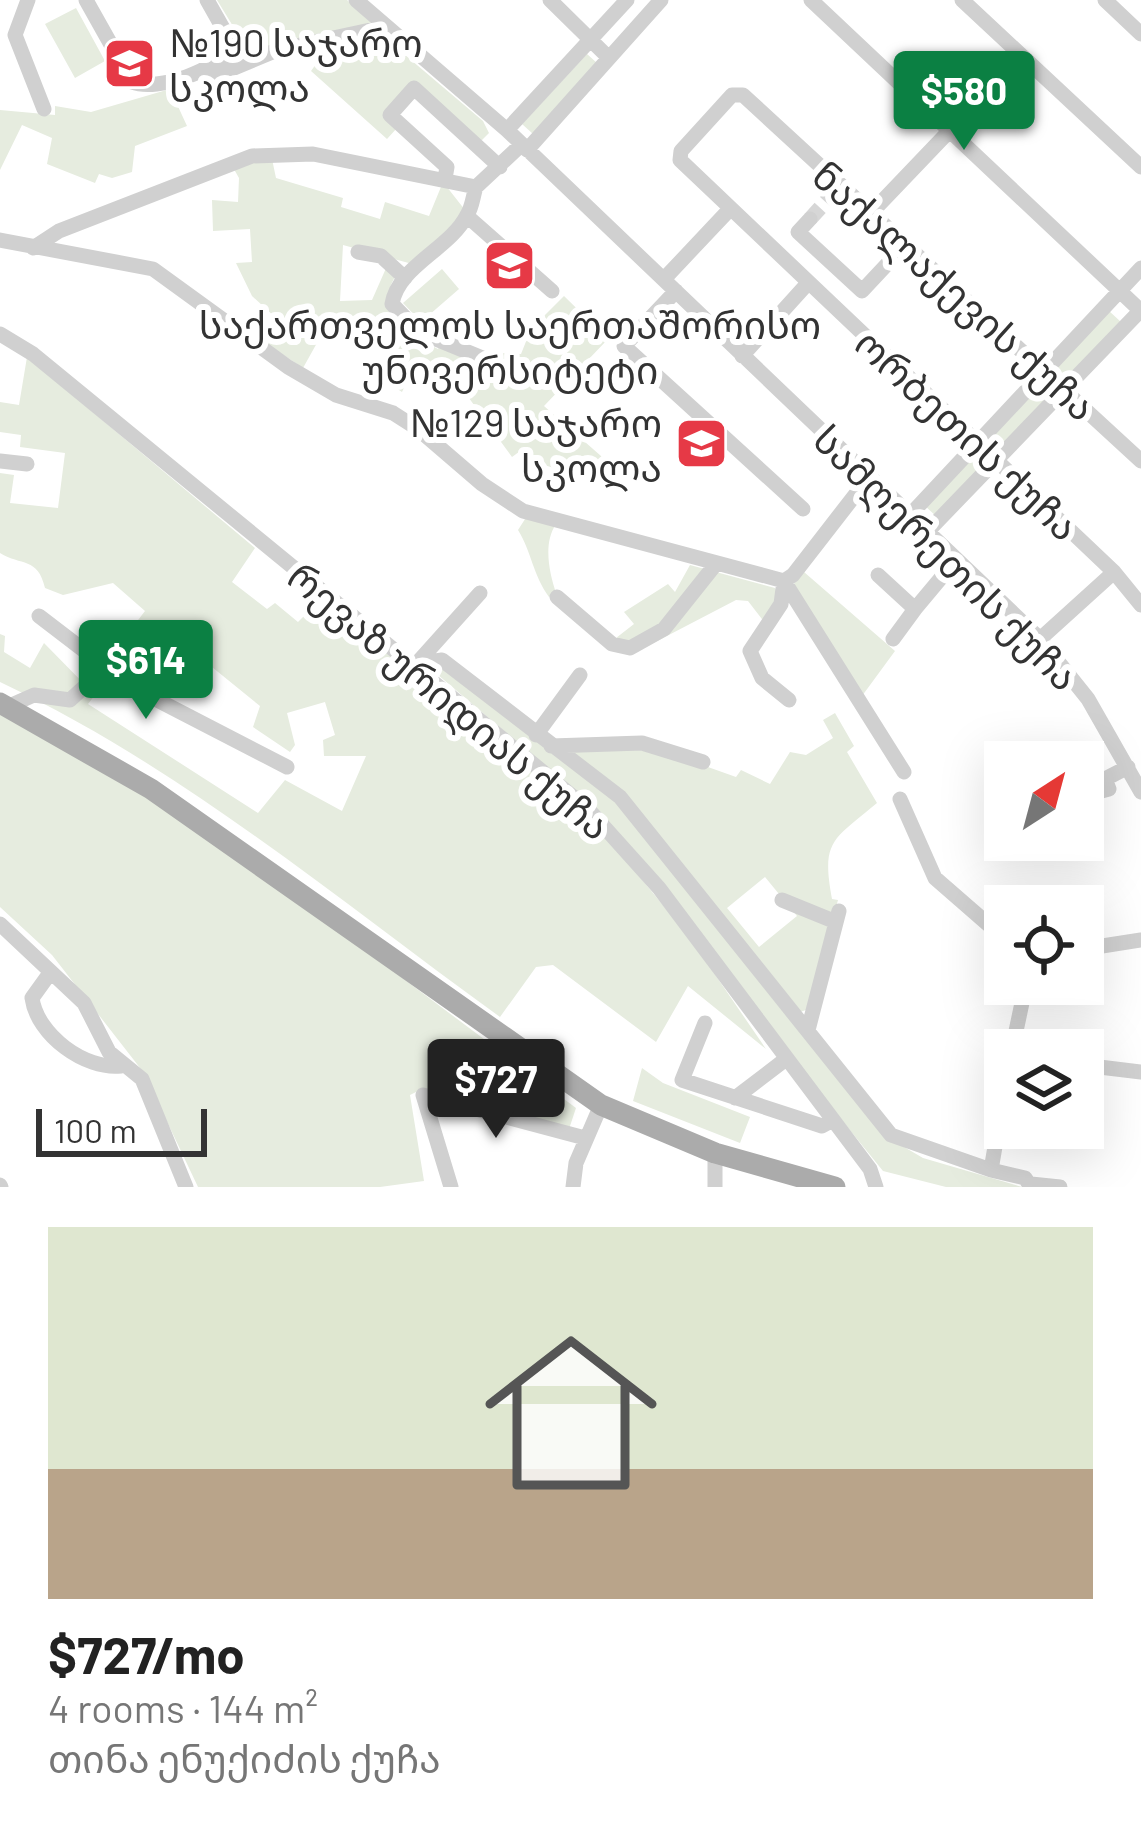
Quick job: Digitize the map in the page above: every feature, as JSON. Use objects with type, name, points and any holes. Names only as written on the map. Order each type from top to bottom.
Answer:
[{"type":"main road","points":[[3,705],[151,789],[601,1105],[715,1153],[835,1187]]},
{"type":"street","points":[[28,0],[15,35],[44,110]]},
{"type":"street","points":[[86,0],[132,82],[143,86],[204,69],[227,55],[233,46],[206,0]]},
{"type":"street","name":"სამღერეთის ქუჩა","points":[[356,0],[507,130],[1040,639],[1088,699],[1141,792]]},
{"type":"street","points":[[550,0],[609,58]]},
{"type":"street","points":[[507,130],[627,0]]},
{"type":"street","points":[[492,362],[442,345],[398,316],[392,304],[404,278],[435,254],[467,216],[476,187],[524,148],[661,0]]},
{"type":"street","points":[[811,0],[1141,311],[927,532]]},
{"type":"street","points":[[962,0],[1141,167]]},
{"type":"street","points":[[1105,0],[1141,34]]},
{"type":"street","points":[[210,79],[277,50],[375,29],[381,23]]},
{"type":"street","points":[[870,214],[1022,56]]},
{"type":"street","points":[[445,179],[447,167],[390,115],[414,88],[500,167]]},
{"type":"street","name":"ნაქალაქევის ქუჩა","points":[[716,114],[733,95],[743,95],[836,191],[870,214],[1141,461]]},
{"type":"street","name":"ორბეთის ქუჩა","points":[[716,114],[678,155],[1114,572],[1141,605]]},
{"type":"street","points":[[32,248],[59,231],[252,155],[313,154],[476,187]]},
{"type":"street","points":[[730,209],[624,346],[802,509]]},
{"type":"street","points":[[467,216],[552,291]]},
{"type":"street","points":[[810,219],[798,232],[862,291],[891,260]]},
{"type":"street","points":[[0,240],[153,269],[288,367],[336,394],[393,413],[418,429],[482,484],[523,511],[784,581],[904,772]]},
{"type":"street","points":[[358,252],[381,256],[404,278]]},
{"type":"street","points":[[742,356],[831,262]]},
{"type":"street","points":[[910,515],[1141,268]]},
{"type":"street","name":"რევაზ ურიდიას ქუჩა","points":[[0,334],[33,354],[416,664],[602,822],[658,888],[871,1168],[876,1187]]},
{"type":"street","points":[[0,461],[27,464]]},
{"type":"street","points":[[789,700],[762,678],[750,651],[781,604],[784,581],[800,569],[869,477]]},
{"type":"street","points":[[893,639],[956,560]]},
{"type":"street","points":[[556,597],[612,644],[630,649],[664,629],[715,566]]},
{"type":"street","points":[[1040,639],[1114,572]]},
{"type":"street","points":[[878,575],[914,609]]},
{"type":"street","points":[[416,664],[480,593]]},
{"type":"street","points":[[39,616],[86,652],[101,675],[119,679],[286,767]]},
{"type":"street","points":[[416,664],[442,660],[636,814],[891,1135],[1031,1185],[1060,1187]]},
{"type":"street","points":[[3,705],[34,695],[70,700],[101,675]]},
{"type":"street","points":[[536,735],[580,675]]},
{"type":"street","points":[[551,746],[642,743],[704,762]]},
{"type":"street","points":[[1104,790],[1109,789],[1105,779],[1128,767]]},
{"type":"street","points":[[900,799],[935,878],[984,921]]},
{"type":"street","points":[[782,900],[838,916],[808,1030]]},
{"type":"street","points":[[0,924],[84,1003],[122,1066],[142,1079],[186,1187]]},
{"type":"street","points":[[1104,946],[1141,940]]},
{"type":"street","points":[[50,973],[32,998],[38,1015],[72,1054],[99,1066],[122,1066]]},
{"type":"street","points":[[705,1023],[682,1080],[822,1126],[833,1120]]},
{"type":"street","points":[[735,1098],[786,1058]]},
{"type":"street","points":[[1104,1068],[1141,1072]]},
{"type":"street","points":[[446,1186],[423,1095],[585,1138]]},
{"type":"street","points":[[573,1187],[585,1138],[601,1105]]},
{"type":"street","points":[[991,1170],[995,1149]]},
{"type":"street","points":[[715,1153],[715,1187]]},
{"type":"shaded area","points":[[217,0],[347,0],[373,24],[250,54]]},
{"type":"shaded area","points":[[76,8],[105,61],[75,78],[45,24]]},
{"type":"shaded area","points":[[359,34],[391,43],[483,121],[489,133],[481,141],[416,81],[384,115],[397,128],[387,139],[311,71],[329,46]]},
{"type":"shaded area","points":[[587,54],[597,63],[533,134],[522,124]]},
{"type":"shaded area","points":[[170,89],[187,126],[135,146],[132,172],[112,178],[99,174],[95,183],[47,164],[52,138],[22,125],[0,170],[0,110],[55,115],[55,106],[91,112]]},
{"type":"shaded area","points":[[272,159],[276,178],[343,198],[341,207],[380,219],[385,202],[429,216],[443,182],[465,210],[416,265],[343,245],[340,301],[372,300],[387,266],[395,277],[389,290],[391,311],[416,336],[438,349],[443,338],[477,352],[521,354],[531,329],[564,296],[608,339],[544,406],[601,456],[610,477],[572,465],[570,473],[541,464],[523,449],[512,457],[466,394],[462,398],[413,369],[402,392],[379,377],[394,348],[359,327],[353,338],[327,325],[303,368],[261,340],[277,319],[252,296],[236,263],[252,262],[250,229],[213,231],[212,200],[238,202],[239,178],[231,164]]},
{"type":"shaded area","points":[[442,269],[459,289],[421,322],[403,303]]},
{"type":"shaded area","points":[[1108,310],[1121,322],[938,518],[924,505]]},
{"type":"shaded area","points":[[27,357],[255,548],[232,582],[267,609],[275,603],[298,622],[322,598],[592,819],[690,938],[766,1049],[688,986],[656,1042],[553,965],[536,967],[500,1017],[195,794],[67,716],[0,682],[0,634],[5,636],[4,652],[30,668],[44,643],[95,695],[88,704],[258,813],[285,780],[342,811],[366,756],[324,756],[323,740],[335,735],[325,702],[287,713],[295,745],[290,752],[253,727],[260,706],[191,650],[170,649],[149,676],[112,654],[145,611],[113,583],[63,595],[45,588],[33,567],[0,553],[0,473],[14,475],[10,503],[58,508],[65,453],[20,447],[21,435],[0,432],[0,402],[19,405]]},
{"type":"shaded area","points":[[527,516],[556,524],[548,549],[556,593],[549,597],[518,530]]},
{"type":"shaded area","points":[[690,565],[775,588],[779,595],[765,623],[748,601],[736,600],[640,650],[607,645],[634,624],[624,612],[668,584],[675,592]]},
{"type":"shaded area","points":[[804,572],[895,651],[862,696],[792,586]]},
{"type":"shaded area","points":[[431,669],[445,669],[624,806],[887,1137],[923,1158],[1022,1187],[946,1187],[883,1171],[576,792]]},
{"type":"shaded area","points":[[0,709],[134,777],[576,1108],[569,1129],[424,1088],[410,1095],[424,1181],[380,1187],[198,1187],[144,1073],[52,955],[0,907]]},
{"type":"shaded area","points":[[835,713],[854,746],[847,752],[877,803],[841,834],[830,852],[832,899],[838,900],[806,1010],[800,1012],[650,826],[565,748],[663,751],[736,777],[741,770],[770,784],[790,752],[806,755],[833,738],[823,720]],"holes":[[[765,877],[797,916],[759,947],[727,908]]]},
{"type":"shaded area","points":[[642,1068],[663,1083],[750,1117],[740,1143],[633,1101]]},
{"type":"tunnel","points":[[810,219],[832,195]]},
{"type":"place","name":"№190 საჯარო სკოლა","points":[[130,63]]},
{"type":"place","name":"საქართველოს საერთაშორისო უნივერსიტეტი","points":[[510,266]]},
{"type":"place","name":"№129 საჯარო სკოლა","points":[[701,443]]}]
